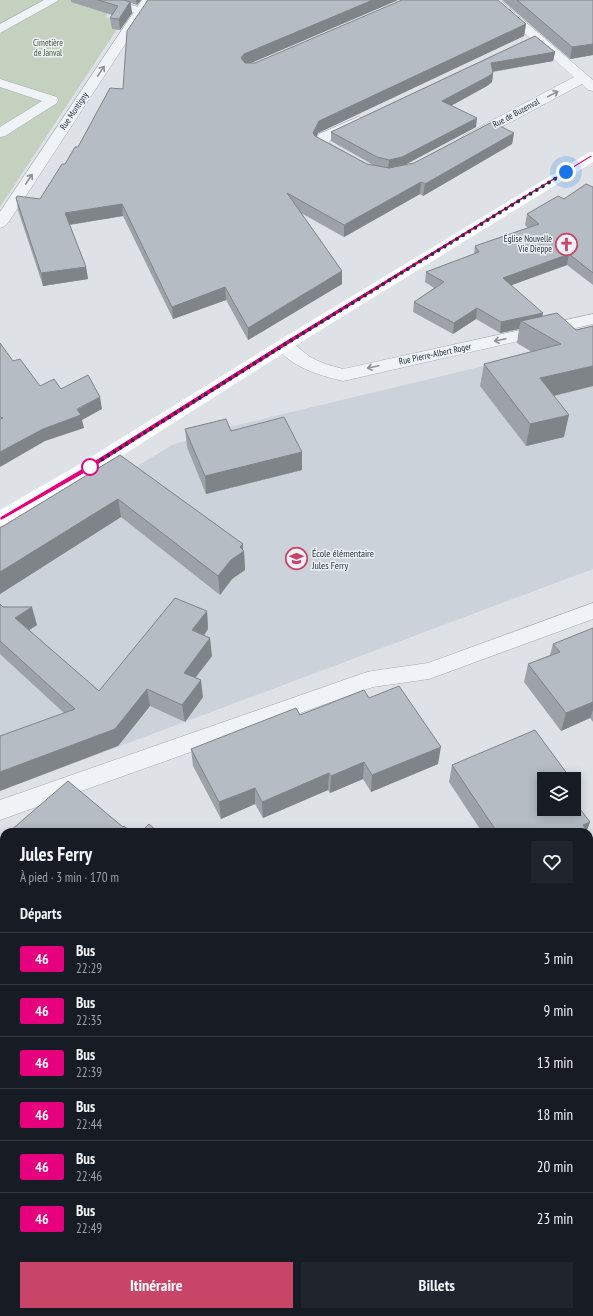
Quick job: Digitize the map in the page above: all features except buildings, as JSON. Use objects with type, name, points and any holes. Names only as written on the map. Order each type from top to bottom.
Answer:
[{"type":"street","points":[[493,0],[588,82]]},
{"type":"street","name":"Rue Montigny","points":[[0,223],[148,5]]},
{"type":"street","points":[[522,43],[536,37]]},
{"type":"street","name":"Rue de Buzenval","points":[[456,145],[588,82]]},
{"type":"street","points":[[352,162],[321,144],[324,137],[367,117]]},
{"type":"street","points":[[0,518],[86,469],[284,345],[593,156]]},
{"type":"street","name":"Rue Pierre-Albert Roger","points":[[284,345],[292,353],[324,372],[343,375],[593,319]]},
{"type":"lane","points":[[0,29],[52,0]]},
{"type":"lane","points":[[102,0],[148,5]]},
{"type":"lane","points":[[0,83],[52,100],[0,133]]},
{"type":"lane","points":[[0,810],[372,679],[429,671],[593,611]]},
{"type":"shaded area","name":"École élémentaire Jules Ferry","points":[[593,340],[593,569],[0,791],[0,550],[172,445],[229,427]]},
{"type":"green space","name":"Cimetière de Janval","points":[[0,0],[124,0],[110,9],[106,17],[121,23],[0,207]]},
{"type":"bus line","name":"46","points":[[0,518],[80,473],[284,345],[593,156]]},
{"type":"place","name":"Église Nouvelle Vie Dieppe","points":[[567,244]]},
{"type":"place","name":"École élémentaire Jules Ferry","points":[[296,559]]},
{"type":"route","points":[[90,467],[284,345],[566,172]]}]
